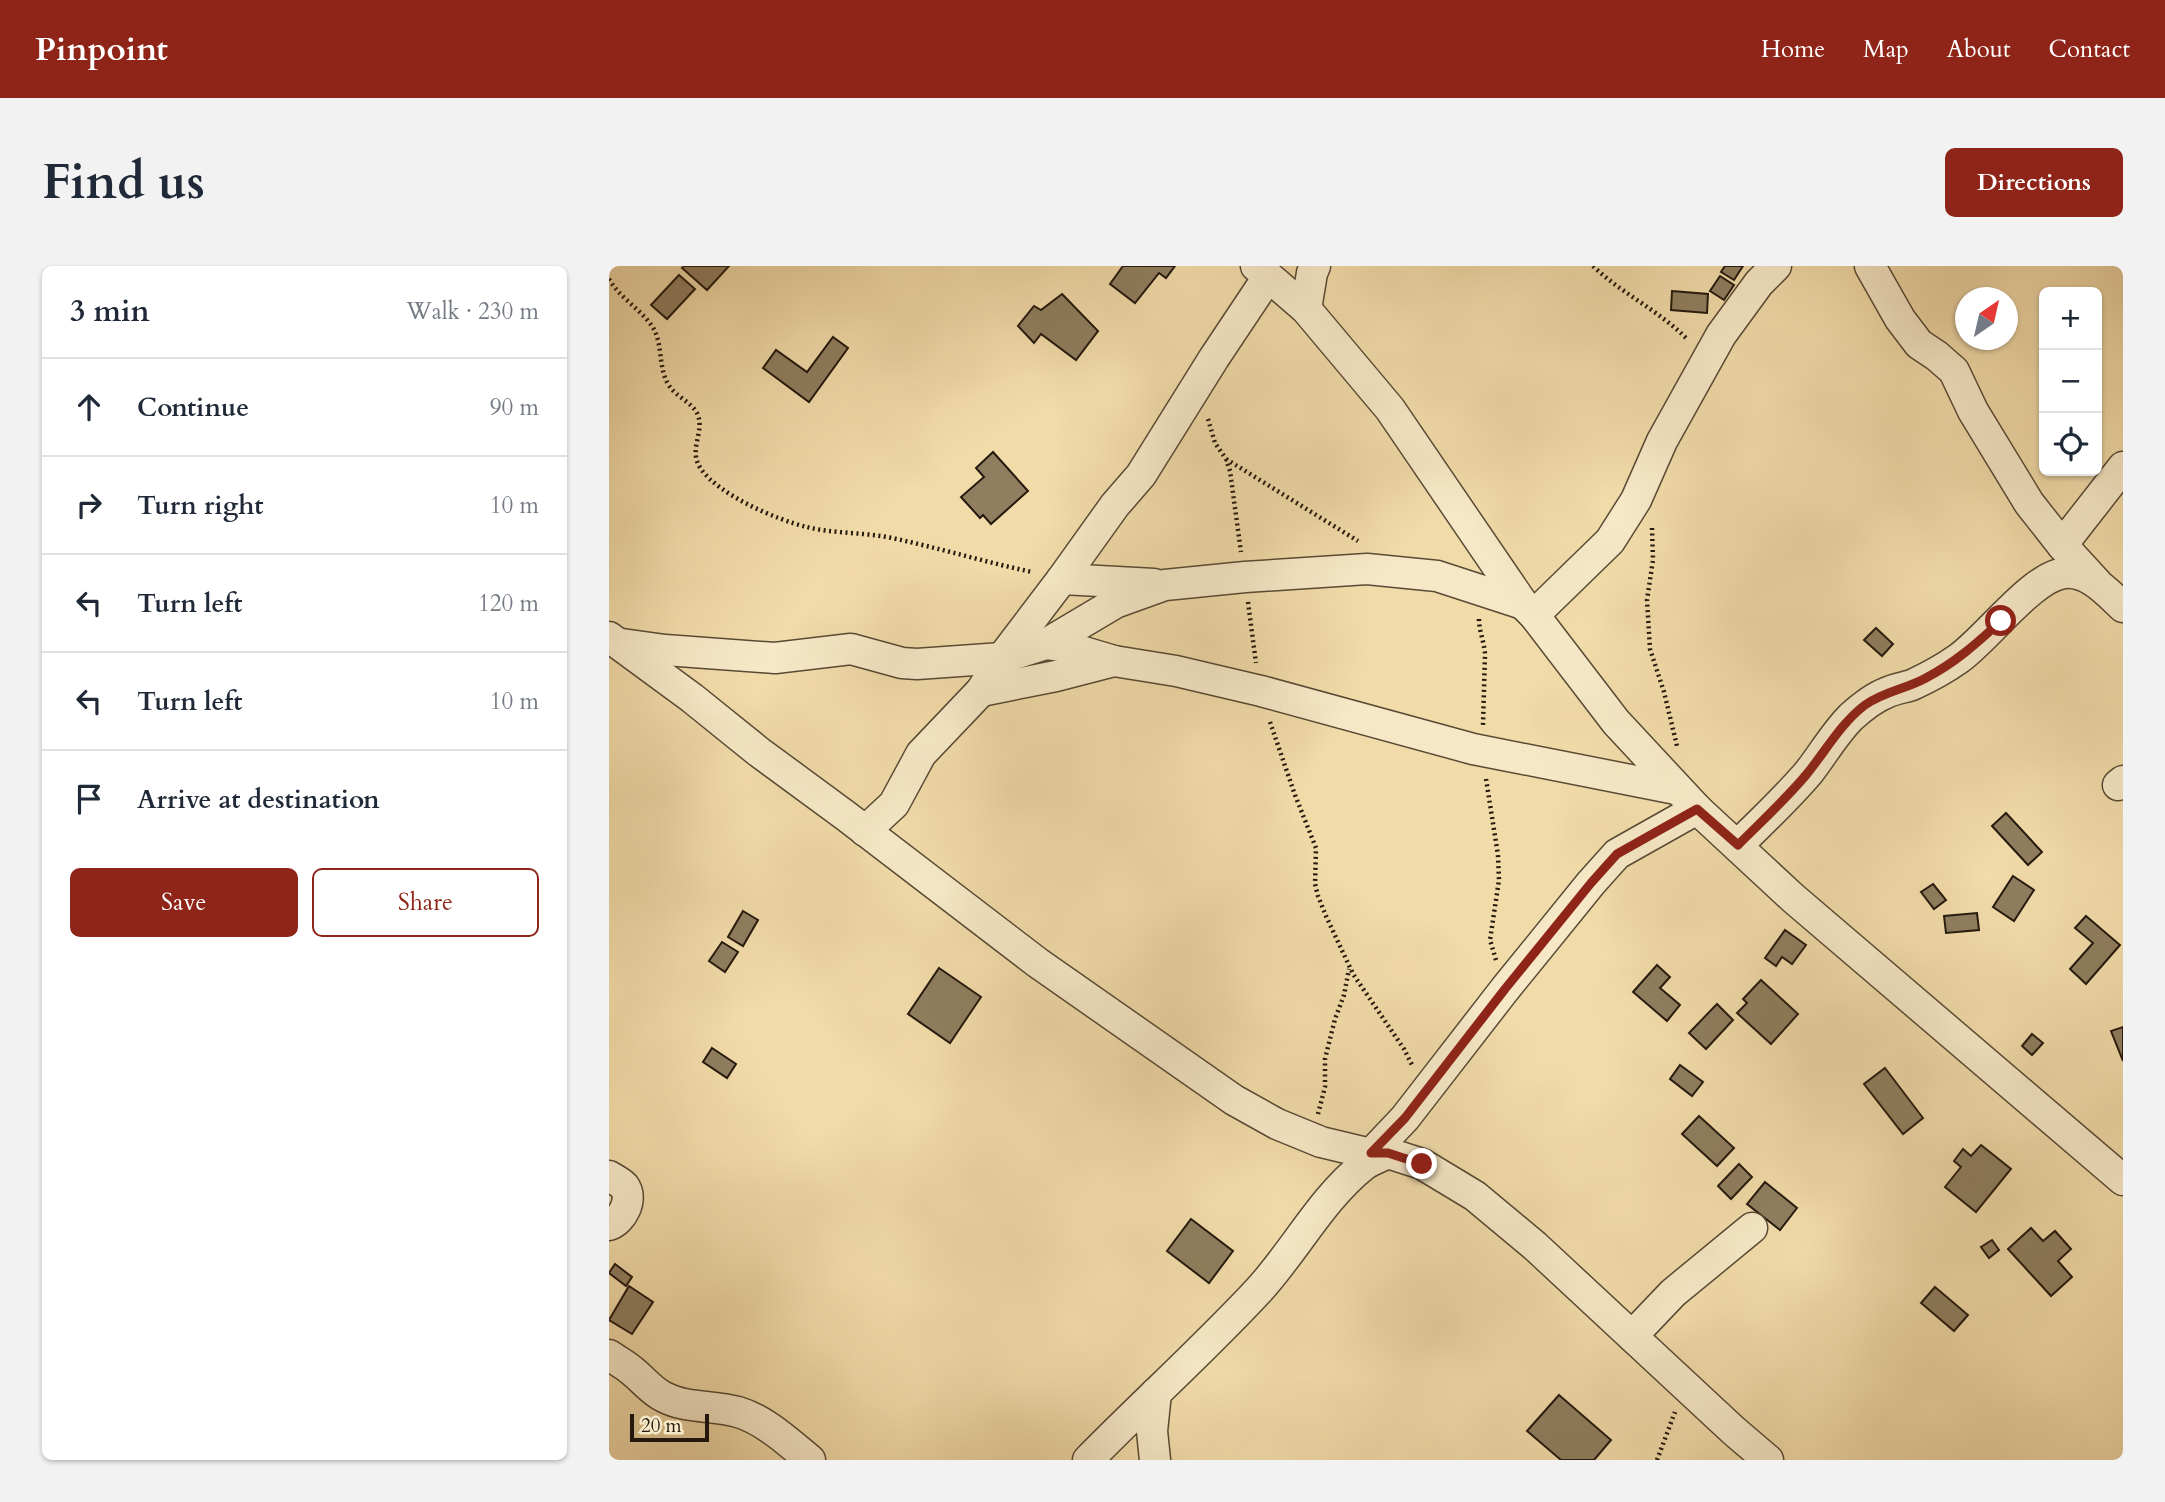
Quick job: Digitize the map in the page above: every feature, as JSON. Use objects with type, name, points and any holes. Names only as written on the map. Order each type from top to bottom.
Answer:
[{"type":"street","points":[[1306,309],[1315,266]]},
{"type":"street","points":[[1528,609],[1610,541],[1624,521],[1662,441],[1704,364],[1759,283],[1776,266]]},
{"type":"street","points":[[1870,266],[1900,319],[1919,344],[1954,371],[1973,411],[2029,503],[2062,545],[2123,607]]},
{"type":"street","points":[[865,831],[894,804],[921,754],[981,691],[1115,505],[1141,475],[1262,271],[1306,309],[1390,410],[1528,609],[1616,722],[1687,799],[1793,898],[2123,1180]]},
{"type":"street","points":[[2062,545],[2123,467]]},
{"type":"street","points":[[1062,579],[1165,585],[1244,576],[1367,569],[1437,576],[1528,609]]},
{"type":"street","points":[[1738,845],[1790,793],[1849,719],[1865,705],[1885,693],[1924,679],[1959,659],[2031,589],[2054,576],[2066,573],[2097,582]]},
{"type":"street","points":[[613,640],[653,649],[775,658],[851,649],[909,664],[1002,659],[1046,644],[1115,603],[1165,585]]},
{"type":"street","points":[[613,640],[1038,964],[1234,1100],[1277,1124],[1311,1138],[1422,1164],[1475,1196],[1535,1246],[1768,1460]]},
{"type":"street","points":[[1046,644],[1261,691],[1482,751],[1687,799]]},
{"type":"street","points":[[981,691],[1046,679],[1114,661]]},
{"type":"street","points":[[1088,1460],[1260,1289],[1343,1184],[1379,1153],[1505,989],[1617,854],[1687,799]]},
{"type":"street","points":[[609,1176],[624,1187],[627,1198],[621,1217],[609,1225]]},
{"type":"street","points":[[1632,1336],[1673,1293],[1752,1228]]},
{"type":"street","points":[[609,1354],[663,1397],[749,1416],[810,1460]]},
{"type":"street","points":[[1155,1460],[1152,1431],[1156,1393]]},
{"type":"path","points":[[1593,266],[1672,323],[1689,341],[1704,364]]},
{"type":"path","points":[[609,279],[626,301],[652,326],[664,375],[671,388],[697,413],[699,424],[694,454],[701,469],[741,501],[771,516],[809,528],[889,537],[1062,579]]},
{"type":"path","points":[[1197,384],[1215,443],[1226,459],[1230,471],[1261,691],[1283,763],[1316,848],[1315,884],[1318,896],[1350,967],[1404,1049],[1426,1090]]},
{"type":"path","points":[[1226,459],[1369,547]]},
{"type":"path","points":[[1641,488],[1652,509],[1653,560],[1647,600],[1650,649],[1677,746]]},
{"type":"path","points":[[1481,590],[1479,628],[1484,642],[1485,671],[1482,751],[1499,855],[1499,880],[1490,940],[1505,989]]},
{"type":"path","points":[[1311,1138],[1325,1087],[1325,1059],[1350,967]]},
{"type":"path","points":[[1657,1460],[1685,1385]]},
{"type":"building","points":[[729,266],[707,290],[682,268]]},
{"type":"building","points":[[1123,266],[1175,266],[1166,278],[1159,273],[1135,303],[1110,284]]},
{"type":"building","points":[[1725,266],[1743,266],[1734,280],[1721,272]]},
{"type":"building","points":[[679,275],[695,289],[667,319],[651,305]]},
{"type":"building","points":[[1720,276],[1734,285],[1724,300],[1710,291]]},
{"type":"building","points":[[1672,291],[1708,294],[1707,313],[1671,310]]},
{"type":"building","points":[[1062,294],[1098,331],[1076,360],[1041,334],[1034,343],[1018,326],[1034,306],[1041,310]]},
{"type":"building","points":[[833,337],[848,348],[809,402],[763,368],[776,350],[807,372]]},
{"type":"building","points":[[993,452],[1028,491],[991,524],[983,515],[980,518],[961,497],[984,477],[976,468]]},
{"type":"building","points":[[1876,628],[1893,644],[1882,656],[1864,640]]},
{"type":"building","points":[[2006,813],[2042,852],[2028,865],[1992,826]]},
{"type":"building","points":[[2013,876],[2034,890],[2014,921],[1993,907]]},
{"type":"building","points":[[1933,884],[1946,900],[1934,909],[1921,892]]},
{"type":"building","points":[[743,911],[758,920],[743,946],[728,937]]},
{"type":"building","points":[[1977,913],[1979,930],[1946,933],[1944,916]]},
{"type":"building","points":[[2086,916],[2120,945],[2086,984],[2070,969],[2093,943],[2075,928]]},
{"type":"building","points":[[1785,930],[1806,945],[1792,964],[1782,957],[1776,966],[1765,958]]},
{"type":"building","points":[[722,942],[738,952],[725,972],[709,961]]},
{"type":"building","points":[[1657,965],[1670,977],[1660,988],[1680,1005],[1667,1021],[1633,992]]},
{"type":"building","points":[[939,968],[981,997],[950,1043],[908,1014]]},
{"type":"building","points":[[1761,980],[1798,1014],[1771,1044],[1737,1013],[1747,1003],[1743,999]]},
{"type":"building","points":[[1717,1004],[1733,1020],[1706,1049],[1689,1033]]},
{"type":"building","points":[[2123,1027],[2123,1061],[2111,1031]]},
{"type":"building","points":[[2032,1034],[2043,1043],[2032,1055],[2022,1046]]},
{"type":"building","points":[[712,1048],[736,1064],[727,1078],[703,1062]]},
{"type":"building","points":[[1680,1065],[1703,1082],[1692,1096],[1670,1079]]},
{"type":"building","points":[[1885,1068],[1923,1118],[1903,1134],[1864,1084]]},
{"type":"building","points":[[1699,1116],[1734,1148],[1717,1166],[1682,1134]]},
{"type":"building","points":[[1981,1145],[2011,1169],[1976,1212],[1945,1187],[1961,1167],[1954,1161],[1963,1149],[1971,1156]]},
{"type":"building","points":[[1739,1164],[1752,1177],[1731,1199],[1718,1186]]},
{"type":"building","points":[[1765,1182],[1797,1208],[1780,1230],[1747,1204]]},
{"type":"building","points":[[1191,1219],[1233,1251],[1209,1283],[1167,1251]]},
{"type":"building","points":[[2031,1228],[2043,1241],[2055,1231],[2071,1249],[2058,1261],[2072,1277],[2051,1296],[2008,1249]]},
{"type":"building","points":[[1992,1240],[1999,1250],[1989,1258],[1981,1247]]},
{"type":"building","points":[[615,1264],[632,1277],[626,1286],[609,1273]]},
{"type":"building","points":[[629,1286],[653,1302],[632,1334],[609,1320]]},
{"type":"building","points":[[1935,1287],[1968,1315],[1954,1331],[1921,1303]]},
{"type":"building","points":[[1559,1395],[1611,1440],[1594,1460],[1561,1460],[1527,1431]]},
{"type":"route","points":[[1422,1164],[1388,1153],[1371,1153],[1405,1118],[1505,989],[1617,854],[1697,809],[1738,845],[1807,774],[1849,719],[1865,705],[1885,693],[1924,679],[1959,659],[2001,621]]}]
